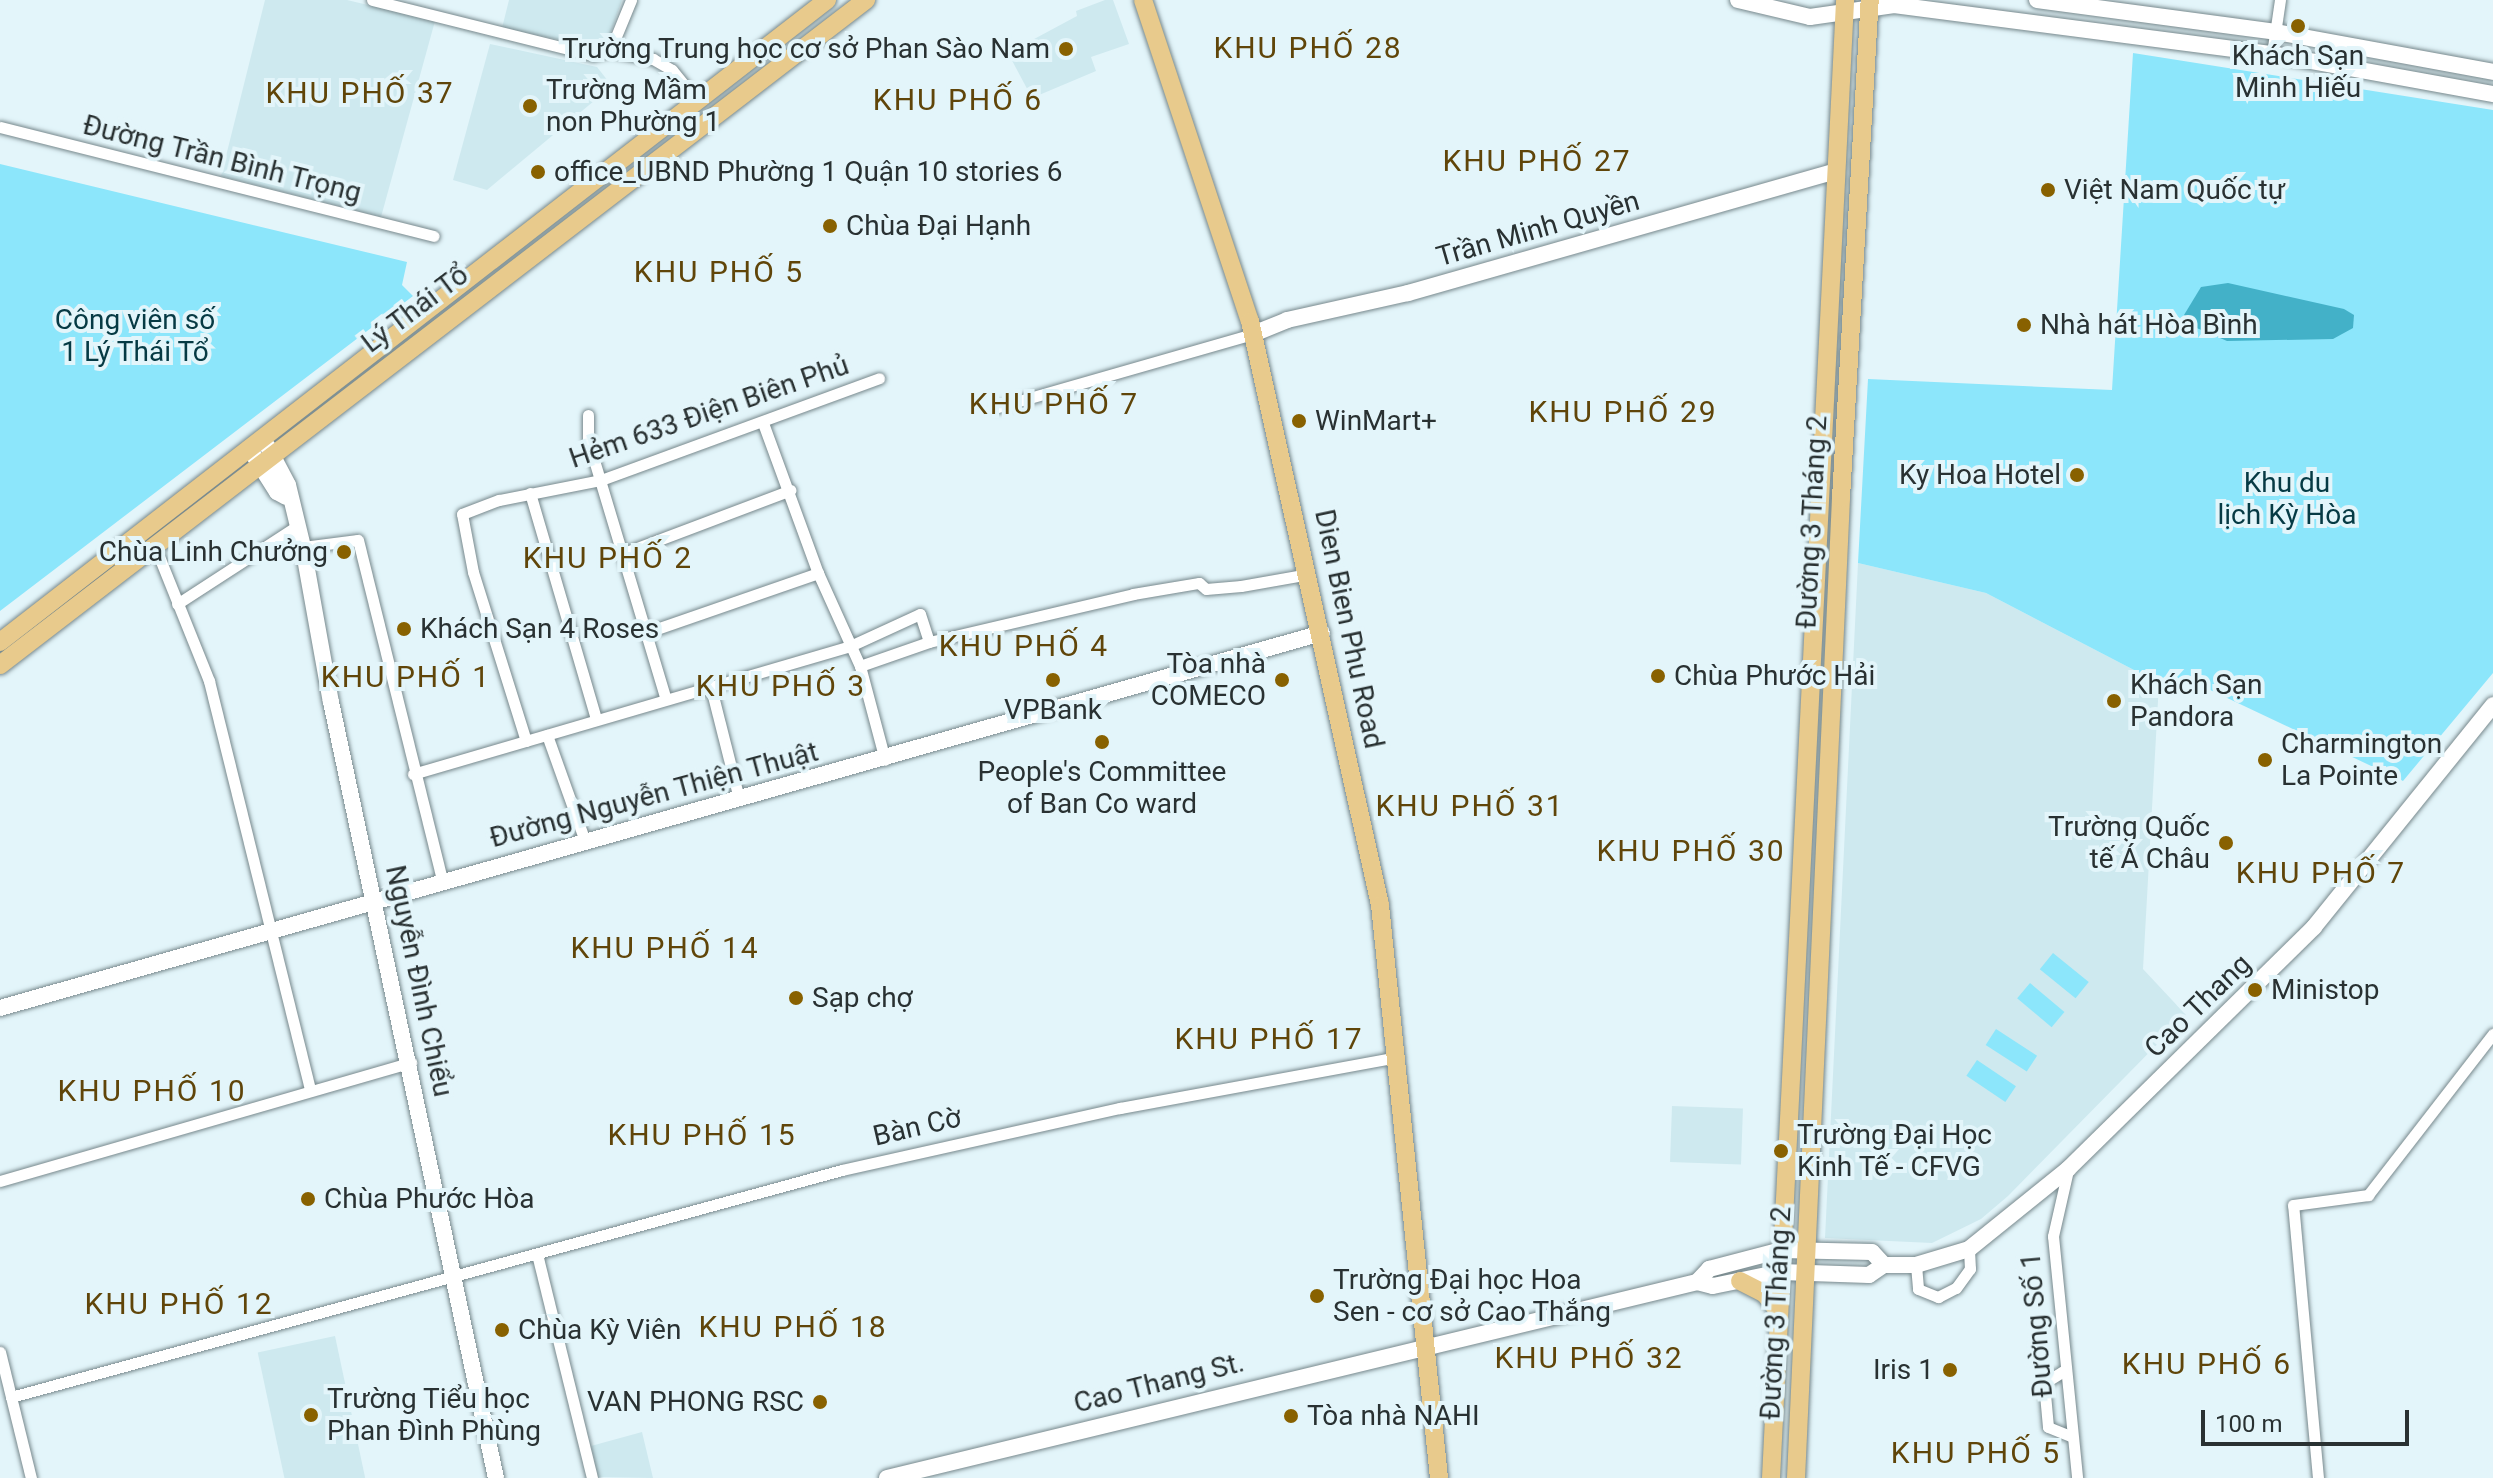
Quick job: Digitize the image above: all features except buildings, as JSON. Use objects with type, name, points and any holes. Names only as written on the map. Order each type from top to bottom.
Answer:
[{"type":"main road","name":"Lý Thái Tổ","points":[[0,642],[827,0]]},
{"type":"main road","name":"Lý Thái Tổ","points":[[0,665],[866,0]]},
{"type":"main road","name":"Dien Bien Phu Road","points":[[1143,0],[1253,334],[1310,574],[1380,905],[1439,1478]]},
{"type":"main road","name":"Đường 3 Tháng 2","points":[[1796,1478],[1841,498],[1870,3]]},
{"type":"main road","name":"Đường 3 Tháng 2","points":[[1771,1478],[1845,7]]},
{"type":"main road","points":[[1740,1281],[1765,1294],[1779,1312]]},
{"type":"street","points":[[372,0],[593,55],[610,51],[661,62],[711,118]]},
{"type":"street","points":[[610,51],[631,0]]},
{"type":"street","points":[[1738,0],[1810,17],[1870,3],[2272,54],[2493,94]]},
{"type":"street","points":[[2037,0],[2276,32],[2493,72]]},
{"type":"street","points":[[2272,54],[2280,0]]},
{"type":"street","name":"Đường Trần Bình Trọng","points":[[0,127],[433,236]]},
{"type":"street","name":"Trần Minh Quyền","points":[[1253,334],[1287,320],[1408,293],[1836,171]]},
{"type":"street","points":[[998,407],[1253,334]]},
{"type":"street","name":"Hẻm 633 Ðiện Biên Phủ","points":[[526,741],[473,572],[462,514],[530,493],[601,480],[879,378]]},
{"type":"street","points":[[588,415],[588,440],[665,697]]},
{"type":"street","points":[[763,423],[791,490],[818,573],[848,647],[860,666],[885,760]]},
{"type":"street","name":"Nguyễn Đình Chiểu","points":[[256,443],[286,497],[303,547],[373,898],[411,1062],[496,1478]]},
{"type":"street","points":[[624,553],[791,490]]},
{"type":"street","points":[[530,493],[596,718]]},
{"type":"street","points":[[177,604],[297,526]]},
{"type":"street","points":[[303,547],[358,540],[388,647],[413,774],[442,880]]},
{"type":"street","points":[[154,544],[209,681],[310,1088]]},
{"type":"street","points":[[648,632],[818,573]]},
{"type":"street","points":[[860,666],[929,642],[1133,594],[1199,583],[1206,589],[1241,586],[1310,574]]},
{"type":"street","points":[[413,774],[665,697],[711,688],[848,647],[920,614],[929,642]]},
{"type":"street","name":"Đường Nguyễn Thiện Thuật","points":[[0,1008],[373,898],[885,760],[1322,633]]},
{"type":"street","points":[[711,688],[739,799]]},
{"type":"street","name":"Cao Thang","points":[[1426,1345],[1697,1282],[1713,1286],[1781,1272],[1869,1275],[1884,1265],[1916,1265],[1969,1249],[1994,1234],[2068,1169],[2314,927],[2493,705]]},
{"type":"street","points":[[547,735],[585,841]]},
{"type":"street","points":[[2318,1478],[2293,1205],[2368,1195],[2491,1037]]},
{"type":"street","name":"Bàn Cờ","points":[[11,1397],[987,1135],[1398,1057]]},
{"type":"street","points":[[0,1181],[310,1088],[411,1062]]},
{"type":"street","name":"Đường Số 1","points":[[2068,1169],[2053,1236],[2070,1436],[2077,1478]]},
{"type":"street","name":"Cao Thang","points":[[1697,1282],[1709,1269],[1782,1250],[1807,1248],[1872,1252],[1884,1265]]},
{"type":"street","points":[[1916,1265],[1918,1289],[1938,1297],[1956,1288],[1970,1269],[1969,1249]]},
{"type":"street","points":[[537,1254],[592,1478]]},
{"type":"street","name":"Cao Thang St.","points":[[887,1478],[1426,1345]]},
{"type":"street","points":[[0,1352],[31,1478]]},
{"type":"street","points":[[2065,1370],[2044,1383],[2048,1427],[2070,1436]]},
{"type":"shaded area","points":[[265,0],[347,0],[435,21],[381,217],[221,176]]},
{"type":"shaded area","points":[[509,0],[622,0],[605,49],[502,28]]},
{"type":"shaded area","name":"Trường Trung học cơ sở Phan Sào Nam","points":[[1113,0],[1129,44],[1091,57],[1096,71],[1032,98],[1008,53],[1077,16],[1076,11]]},
{"type":"shaded area","name":"Trường Mầm non Phường 1","points":[[490,44],[597,67],[612,86],[487,190],[453,180]]},
{"type":"shaded area","points":[[2228,283],[2344,309],[2354,315],[2353,328],[2333,339],[2227,341],[2192,326],[2184,315],[2201,287]]},
{"type":"shaded area","points":[[1858,563],[1986,593],[2159,683],[2143,969],[2186,1015],[2008,1196],[1981,1219],[1932,1243],[1825,1238]]},
{"type":"shaded area","points":[[1672,1106],[1743,1108],[1741,1164],[1670,1162]]},
{"type":"shaded area","name":"Trường Tiểu học Phan Đình Phùng","points":[[335,1336],[365,1478],[284,1478],[258,1352]]},
{"type":"shaded area","points":[[642,1432],[653,1478],[598,1477],[591,1446]]},
{"type":"green space","name":"Khu du lịch Kỳ Hòa","points":[[2133,53],[2493,110],[2493,673],[2403,781],[2187,679],[2159,683],[1986,593],[1858,563],[1868,379],[2112,390]]},
{"type":"green space","name":"Công viên số 1 Lý Thái Tổ","points":[[0,164],[407,262],[402,285],[413,296],[0,611]]},
{"type":"green space","points":[[2053,953],[2089,982],[2076,998],[2040,969]]},
{"type":"green space","points":[[2030,983],[2064,1012],[2052,1027],[2017,998]]},
{"type":"green space","points":[[1996,1029],[2037,1056],[2027,1072],[1986,1045]]},
{"type":"green space","points":[[1977,1060],[2016,1086],[2005,1102],[1966,1076]]},
{"type":"place","name":"Khách Sạn Minh Hiếu","points":[[2298,26]]},
{"type":"place","name":"Trường Trung học cơ sở Phan Sào Nam","points":[[1066,49]]},
{"type":"place","name":"Trường Mầm non Phường 1","points":[[530,106]]},
{"type":"place","name":"office_UBND Phường 1 Quận 10 stories 6","points":[[538,172]]},
{"type":"place","name":"Việt Nam Quốc tự","points":[[2048,190]]},
{"type":"place","name":"Chùa Đại Hạnh","points":[[830,226]]},
{"type":"place","name":"Nhà hát Hòa Bình","points":[[2024,325]]},
{"type":"place","name":"WinMart+","points":[[1299,421]]},
{"type":"place","name":"Ky Hoa Hotel","points":[[2077,475]]},
{"type":"place","name":"Chùa Linh Chưởng","points":[[344,552]]},
{"type":"place","name":"Khách Sạn 4 Roses","points":[[404,629]]},
{"type":"place","name":"Chùa Phước Hải","points":[[1658,676]]},
{"type":"place","name":"VPBank","points":[[1053,680]]},
{"type":"place","name":"Tòa nhà COMECO","points":[[1282,680]]},
{"type":"place","name":"Khách Sạn Pandora","points":[[2114,701]]},
{"type":"place","name":"People's Committee of Ban Co ward","points":[[1102,742]]},
{"type":"place","name":"Charmington La Pointe","points":[[2265,760]]},
{"type":"place","name":"Trường Quốc tế Á Châu","points":[[2226,843]]},
{"type":"place","name":"Ministop","points":[[2255,990]]},
{"type":"place","name":"Sạp chợ","points":[[796,998]]},
{"type":"place","name":"Trường Đại Học Kinh Tế - CFVG","points":[[1781,1151]]},
{"type":"place","name":"Chùa Phước Hòa","points":[[308,1199]]},
{"type":"place","name":"Trường Đại học Hoa Sen - cơ sở Cao Thắng","points":[[1317,1296]]},
{"type":"place","name":"Chùa Kỳ Viên","points":[[502,1330]]},
{"type":"place","name":"Iris 1","points":[[1950,1370]]},
{"type":"place","name":"VAN PHONG RSC","points":[[820,1402]]},
{"type":"place","name":"Trường Tiểu học Phan Đình Phùng","points":[[311,1415]]},
{"type":"place","name":"Tòa nhà NAHI","points":[[1291,1416]]},
{"type":"district","name":"KHU PHỐ 28","points":[[1308,48]]},
{"type":"district","name":"KHU PHỐ 37","points":[[360,93]]},
{"type":"district","name":"KHU PHỐ 6","points":[[958,100]]},
{"type":"district","name":"KHU PHỐ 27","points":[[1537,161]]},
{"type":"district","name":"KHU PHỐ 5","points":[[719,272]]},
{"type":"district","name":"KHU PHỐ 7","points":[[1054,404]]},
{"type":"district","name":"KHU PHỐ 29","points":[[1623,412]]},
{"type":"district","name":"KHU PHỐ 2","points":[[608,558]]},
{"type":"district","name":"KHU PHỐ 4","points":[[1024,646]]},
{"type":"district","name":"KHU PHỐ 1","points":[[406,677]]},
{"type":"district","name":"KHU PHỐ 3","points":[[781,686]]},
{"type":"district","name":"KHU PHỐ 31","points":[[1470,806]]},
{"type":"district","name":"KHU PHỐ 30","points":[[1691,851]]},
{"type":"district","name":"KHU PHỐ 7","points":[[2321,873]]},
{"type":"district","name":"KHU PHỐ 14","points":[[665,948]]},
{"type":"district","name":"KHU PHỐ 17","points":[[1269,1039]]},
{"type":"district","name":"KHU PHỐ 10","points":[[152,1091]]},
{"type":"district","name":"KHU PHỐ 15","points":[[702,1135]]},
{"type":"district","name":"KHU PHỐ 12","points":[[179,1304]]},
{"type":"district","name":"KHU PHỐ 18","points":[[793,1327]]},
{"type":"district","name":"KHU PHỐ 32","points":[[1589,1358]]},
{"type":"district","name":"KHU PHỐ 6","points":[[2207,1364]]},
{"type":"district","name":"KHU PHỐ 5","points":[[1976,1453]]}]
